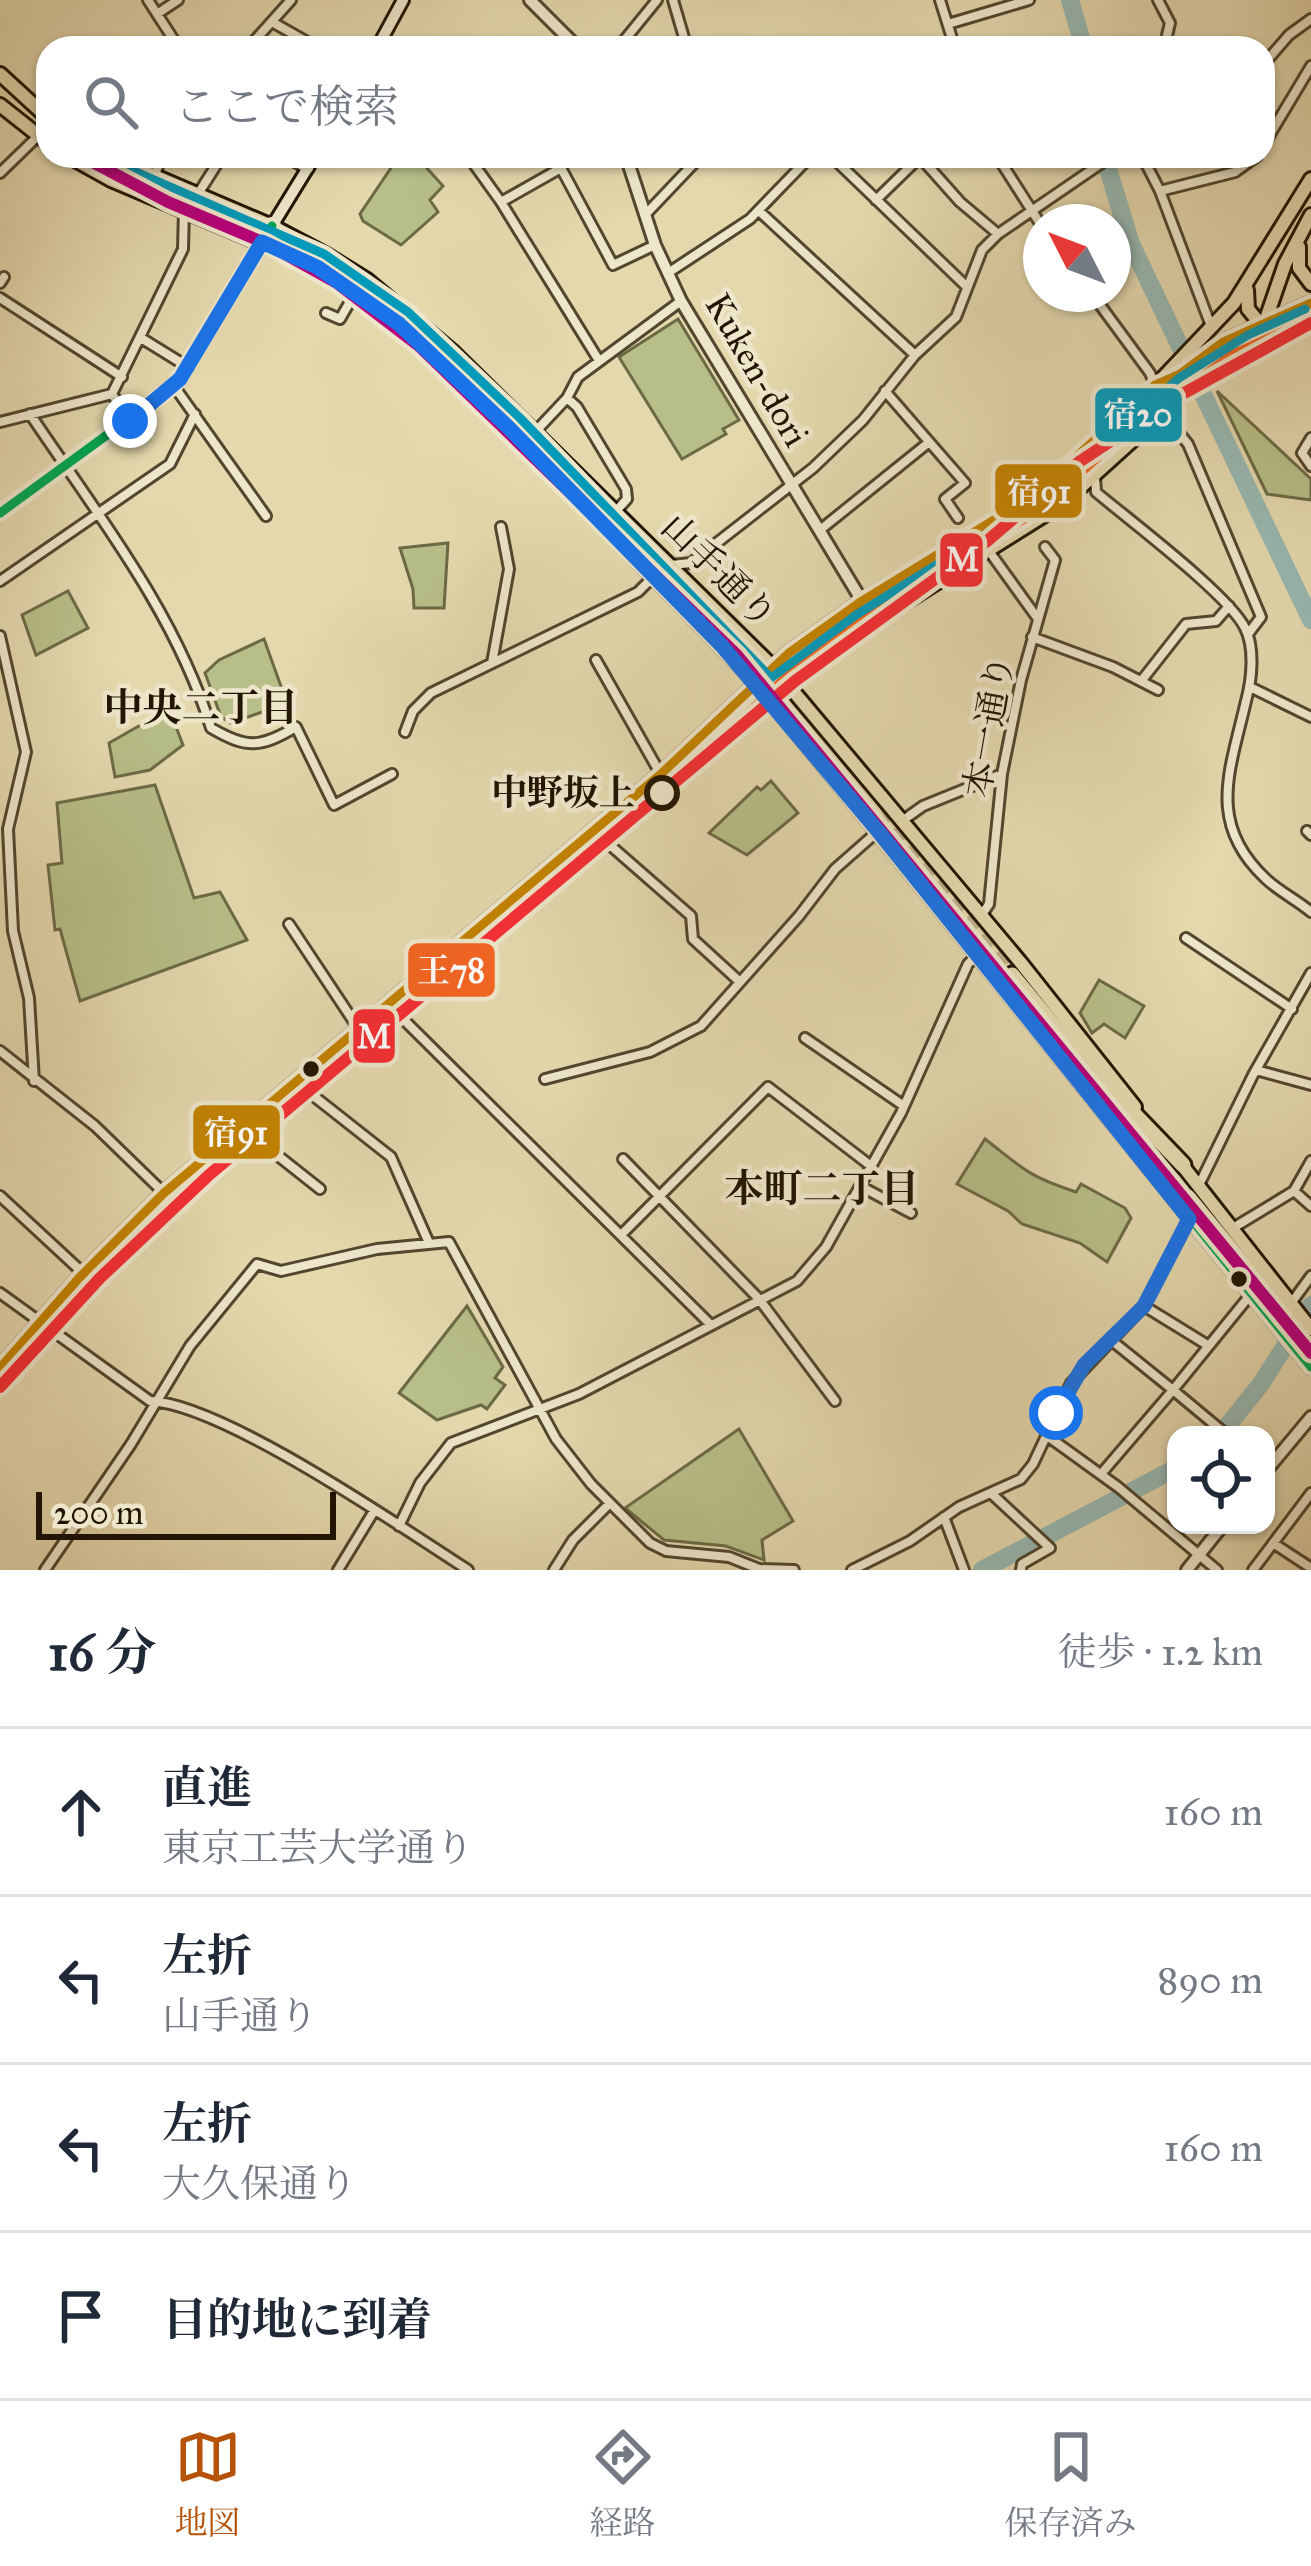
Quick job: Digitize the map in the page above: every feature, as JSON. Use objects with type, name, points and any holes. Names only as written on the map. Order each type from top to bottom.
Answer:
[{"type":"highway","points":[[1011,974],[1082,1060],[1183,1166]]},
{"type":"highway","points":[[1193,1191],[1288,1315],[1304,1351]]},
{"type":"main road","points":[[0,74],[36,107]]},
{"type":"main road","points":[[0,105],[36,134]]},
{"type":"main road","name":"山手通り","points":[[90,168],[317,267],[424,346],[758,684],[977,955],[1011,974]]},
{"type":"main road","name":"山手通り","points":[[133,168],[272,226],[367,280],[424,326],[616,510],[787,683],[980,917],[1011,974],[1189,1219],[1251,1294],[1311,1329]]},
{"type":"main road","points":[[1197,351],[1249,282],[1311,179]]},
{"type":"main road","points":[[1308,222],[1298,262],[1311,284]]},
{"type":"main road","points":[[1256,348],[1286,264],[1308,222]]},
{"type":"main road","points":[[1249,282],[1245,298],[1254,318],[1266,323],[1311,323]]},
{"type":"main road","points":[[0,1387],[83,1274],[164,1192],[362,1034],[661,774],[773,668],[862,601],[976,533],[1065,470],[1197,351],[1311,303]]},
{"type":"main road","points":[[0,1368],[172,1203],[306,1090],[362,1034],[397,1013],[787,683],[864,628],[1062,505],[1188,390],[1256,348],[1311,323]]},
{"type":"main road","points":[[722,646],[737,631]]},
{"type":"main road","name":"山手通り","points":[[1183,1166],[1193,1191],[1233,1228],[1288,1315]]},
{"type":"main road","points":[[1304,1351],[1311,1367]]},
{"type":"street","points":[[148,0],[171,36]]},
{"type":"street","points":[[157,14],[178,0]]},
{"type":"street","points":[[259,36],[291,0]]},
{"type":"street","points":[[383,36],[403,0]]},
{"type":"street","points":[[530,0],[566,36]]},
{"type":"street","points":[[628,36],[657,0]]},
{"type":"street","points":[[674,0],[684,36]]},
{"type":"street","points":[[940,0],[952,36]]},
{"type":"street","points":[[948,24],[1029,0]]},
{"type":"street","points":[[1158,0],[1170,23],[1167,36]]},
{"type":"street","points":[[1275,51],[1311,19]]},
{"type":"street","points":[[272,22],[297,36]]},
{"type":"street","points":[[1275,126],[1311,66]]},
{"type":"street","points":[[0,173],[36,145]]},
{"type":"street","points":[[153,178],[157,168]]},
{"type":"street","points":[[198,194],[214,168]]},
{"type":"street","points":[[0,513],[174,386],[307,168]]},
{"type":"street","points":[[477,168],[598,359]]},
{"type":"street","points":[[501,202],[561,168],[613,265],[656,245]]},
{"type":"street","name":"Kuken-dori","points":[[630,168],[681,301],[862,601]]},
{"type":"street","points":[[645,215],[690,168]]},
{"type":"street","points":[[668,273],[759,211],[800,168]]},
{"type":"street","points":[[843,168],[966,286]]},
{"type":"street","points":[[876,200],[909,168]]},
{"type":"street","points":[[930,168],[998,234]]},
{"type":"street","points":[[1004,168],[1026,204]]},
{"type":"street","points":[[1041,204],[1095,168]]},
{"type":"street","points":[[1148,168],[1211,328]]},
{"type":"street","points":[[1160,191],[1240,168]]},
{"type":"street","points":[[0,422],[112,394],[182,249],[184,209]]},
{"type":"street","points":[[759,211],[915,356]]},
{"type":"street","points":[[670,565],[691,563],[829,454],[956,317],[982,250],[1023,216]]},
{"type":"street","points":[[326,313],[340,319],[356,292]]},
{"type":"street","points":[[0,298],[122,377]]},
{"type":"street","points":[[535,432],[567,398],[578,376],[681,301]]},
{"type":"street","points":[[1104,312],[1155,385],[1188,444],[1261,617],[1248,634]]},
{"type":"street","points":[[141,338],[188,368]]},
{"type":"street","points":[[174,386],[266,516]]},
{"type":"street","points":[[885,392],[965,483],[945,499],[958,518]]},
{"type":"street","points":[[112,394],[130,421]]},
{"type":"street","points":[[567,398],[626,489],[627,499],[616,510]]},
{"type":"street","points":[[30,414],[127,557],[188,665],[211,728],[237,743],[262,743],[296,727],[334,805],[392,774]]},
{"type":"street","points":[[0,581],[170,464],[195,414]]},
{"type":"street","points":[[1311,438],[1302,453],[1311,466]]},
{"type":"street","points":[[820,530],[928,442]]},
{"type":"street","points":[[1095,476],[1096,492],[1229,606],[1248,634],[1250,688],[1228,780],[1226,812],[1232,837],[1267,880],[1311,912]]},
{"type":"street","points":[[491,664],[509,569],[501,527]]},
{"type":"street","points":[[976,533],[1038,619]]},
{"type":"street","name":"本一通り","points":[[980,917],[989,904],[994,874],[1002,774],[1032,637],[1055,560],[1045,547]]},
{"type":"street","points":[[405,732],[413,711],[431,693],[638,592],[653,577]]},
{"type":"street","points":[[1142,680],[1186,624],[1216,621],[1229,606]]},
{"type":"street","points":[[0,636],[26,752],[8,835],[13,932],[29,998],[34,1081]]},
{"type":"street","points":[[1032,637],[1158,690]]},
{"type":"street","points":[[596,660],[661,774]]},
{"type":"street","points":[[1250,688],[1311,717]]},
{"type":"street","points":[[901,822],[923,806],[1002,774]]},
{"type":"street","points":[[545,1079],[673,1043],[700,1026],[835,869],[878,831]]},
{"type":"street","points":[[603,839],[691,916],[694,939],[740,982]]},
{"type":"street","points":[[290,924],[362,1034]]},
{"type":"street","points":[[1186,938],[1292,1009]]},
{"type":"street","points":[[399,1526],[420,1484],[451,1443],[540,1411],[796,1281],[826,1247],[860,1186],[904,1106],[968,964],[977,955]]},
{"type":"street","points":[[1193,1191],[1311,973]]},
{"type":"street","points":[[397,1013],[710,1324]]},
{"type":"street","points":[[805,1038],[904,1106]]},
{"type":"street","points":[[0,1051],[94,1126],[164,1192]]},
{"type":"street","points":[[1256,1070],[1311,1085]]},
{"type":"street","points":[[621,1235],[768,1087],[871,1166]]},
{"type":"street","points":[[306,1090],[391,1157],[429,1243]]},
{"type":"street","points":[[253,1136],[320,1189]]},
{"type":"street","points":[[623,1159],[759,1299],[835,1401]]},
{"type":"street","points":[[1233,1228],[1294,1191],[1311,1161]]},
{"type":"street","points":[[860,1186],[911,1213]]},
{"type":"street","points":[[1294,1191],[1311,1206]]},
{"type":"street","points":[[0,1196],[83,1274]]},
{"type":"street","points":[[852,1570],[1028,1472],[1071,1383],[1144,1306],[1189,1219]]},
{"type":"street","points":[[45,1570],[208,1320],[257,1264],[281,1271],[377,1249],[448,1242],[556,1439],[650,1543],[666,1551],[729,1557],[760,1569],[794,1570]]},
{"type":"street","points":[[1288,1315],[1311,1276]]},
{"type":"street","points":[[0,1293],[150,1401],[212,1420],[374,1511],[467,1570]]},
{"type":"street","points":[[1101,1474],[1251,1294]]},
{"type":"street","points":[[1144,1306],[1209,1346]]},
{"type":"street","points":[[1111,1340],[1216,1426]]},
{"type":"street","points":[[1275,1460],[1311,1417]]},
{"type":"street","points":[[1046,1436],[1118,1487],[1217,1570]]},
{"type":"street","points":[[1253,1570],[1311,1493]]},
{"type":"street","points":[[993,1495],[1048,1545],[1049,1550],[1022,1564],[1021,1570]]},
{"type":"street","points":[[554,1570],[573,1540],[610,1503]]},
{"type":"street","points":[[338,1570],[374,1511]]},
{"type":"street","points":[[944,1517],[963,1568]]},
{"type":"street","points":[[1187,1570],[1216,1534]]},
{"type":"street","points":[[1273,1543],[1311,1568]]},
{"type":"green space","points":[[391,168],[427,168],[443,186],[430,200],[438,212],[401,245],[363,221],[360,214]]},
{"type":"green space","points":[[678,319],[739,420],[723,429],[726,434],[682,459],[619,357]]},
{"type":"green space","points":[[1217,391],[1311,479],[1311,500],[1267,494]]},
{"type":"green space","points":[[448,543],[444,608],[414,608],[400,548]]},
{"type":"green space","points":[[68,591],[88,628],[36,655],[22,615]]},
{"type":"green space","points":[[264,639],[287,703],[231,723],[221,717],[205,673],[219,660]]},
{"type":"green space","points":[[169,709],[183,745],[150,770],[115,777],[109,743]]},
{"type":"green space","points":[[771,781],[798,813],[747,855],[709,833],[757,787],[761,790]]},
{"type":"green space","points":[[155,785],[194,898],[220,892],[247,940],[80,1001],[60,929],[55,930],[48,865],[62,863],[57,803]]},
{"type":"green space","points":[[1099,980],[1144,1006],[1125,1038],[1104,1024],[1092,1033],[1080,1013]]},
{"type":"green space","points":[[985,1139],[1036,1176],[1076,1192],[1081,1184],[1125,1208],[1131,1218],[1107,1262],[1080,1243],[1022,1224],[1008,1211],[957,1184]]},
{"type":"green space","points":[[467,1306],[503,1367],[495,1378],[505,1385],[487,1409],[481,1405],[437,1420],[399,1393]]},
{"type":"green space","points":[[739,1429],[793,1521],[762,1540],[764,1560],[726,1546],[664,1540],[625,1508]]},
{"type":"waterway","points":[[1070,0],[1080,36]]},
{"type":"waterway","points":[[1108,168],[1131,244],[1311,620]]},
{"type":"waterway","points":[[1227,1426],[1261,1384],[1311,1305]]},
{"type":"waterway","points":[[982,1570],[1167,1473]]},
{"type":"tunnel","points":[[887,806],[910,850],[1012,975]]},
{"type":"tunnel","points":[[1082,1077],[1188,1197]]},
{"type":"transit line","points":[[104,168],[168,202],[267,244],[337,283],[419,346],[737,655],[1311,1353]]},
{"type":"transit line","name":"宿20","points":[[127,168],[324,254],[408,312],[520,418],[771,678],[856,615],[1053,492],[1179,378],[1248,335],[1305,309]]},
{"type":"transit line","points":[[0,513],[174,386],[272,226]]},
{"type":"transit line","points":[[262,242],[317,267],[399,324],[509,428],[758,684],[1311,1367]]},
{"type":"transit line","name":"宿91","points":[[0,1368],[79,1278],[164,1193],[661,774],[789,653],[862,601],[1033,496],[1155,385],[1180,374],[1223,342],[1311,303]]},
{"type":"transit line","name":"王78","points":[[11,1378],[90,1288],[174,1204],[671,785],[799,665],[870,614],[1042,508],[1163,398],[1188,387],[1231,355],[1311,319]]},
{"type":"transit line","name":"M","points":[[0,1387],[100,1278],[209,1175],[795,681],[986,542],[1079,462],[1177,397],[1311,323]]},
{"type":"place","name":"中野坂上","points":[[662,793]]},
{"type":"district","name":"中央二丁目","points":[[201,708]]},
{"type":"district","name":"本町二丁目","points":[[822,1189]]},
{"type":"route","points":[[130,421],[180,379],[262,242],[317,267],[356,292],[424,346],[758,684],[1189,1219],[1144,1306],[1084,1365],[1056,1413]]}]
